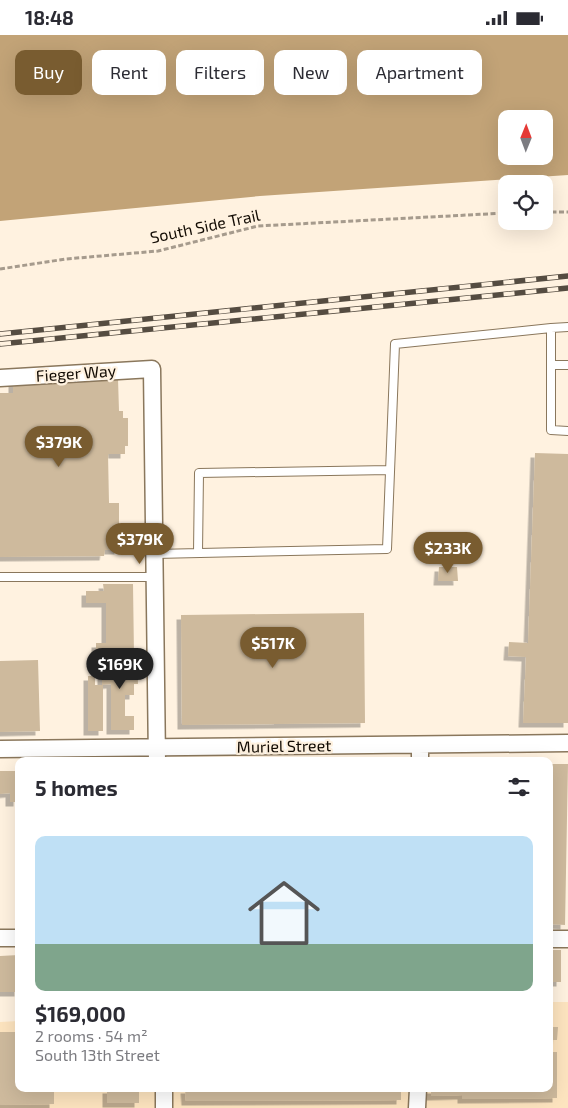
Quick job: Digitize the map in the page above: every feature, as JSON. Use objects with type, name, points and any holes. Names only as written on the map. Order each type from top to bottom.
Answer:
[{"type":"street","name":"Fieger Way","points":[[0,378],[152,369],[156,554]]},
{"type":"street","points":[[156,554],[157,755]]},
{"type":"street","name":"Muriel Street","points":[[0,749],[157,755],[420,745],[568,743]]},
{"type":"street","points":[[420,745],[420,757]]},
{"type":"street","points":[[0,937],[15,937]]},
{"type":"street","points":[[553,939],[568,939]]},
{"type":"street","points":[[164,1092],[164,1108]]},
{"type":"street","points":[[417,1108],[418,1092]]},
{"type":"lane","points":[[156,554],[387,549],[395,344],[568,327]]},
{"type":"lane","points":[[550,328],[551,430],[568,431]]},
{"type":"lane","points":[[550,365],[568,365]]},
{"type":"lane","points":[[198,553],[199,473],[390,470]]},
{"type":"lane","points":[[0,577],[156,577]]},
{"type":"path","points":[[553,212],[568,212]]},
{"type":"path","name":"South Side Trail","points":[[0,269],[66,259],[158,251],[258,226],[498,213]]},
{"type":"shaded area","points":[[0,35],[568,35],[568,175],[498,175],[498,180],[260,196],[0,221]]},
{"type":"shaded area","points":[[553,1002],[568,1002],[568,1108],[0,1108],[0,1022],[15,1021],[15,1092],[553,1092]]},
{"type":"building","points":[[118,379],[119,411],[123,411],[123,418],[128,418],[128,446],[125,446],[125,454],[108,454],[109,503],[119,503],[119,550],[105,550],[104,556],[0,557],[0,393],[13,393],[13,380]]},
{"type":"building","points":[[535,453],[568,454],[568,723],[523,723],[526,657],[508,656],[509,642],[528,643]]},
{"type":"building","points":[[439,567],[457,567],[458,581],[438,581]]},
{"type":"building","points":[[103,584],[133,584],[134,656],[108,656],[108,653],[96,652],[96,643],[106,643],[106,603],[86,603],[86,591],[104,591]]},
{"type":"building","points":[[364,613],[365,723],[182,725],[181,615]]},
{"type":"building","points":[[137,659],[138,684],[134,684],[134,695],[125,695],[125,716],[134,716],[134,730],[111,730],[111,684],[102,685],[102,660]]},
{"type":"building","points":[[38,660],[40,731],[0,732],[0,661]]},
{"type":"building","points":[[88,676],[95,676],[95,685],[103,685],[103,731],[88,731]]},
{"type":"building","points":[[553,764],[568,764],[565,925],[553,924]]},
{"type":"building","points":[[0,771],[15,771],[15,802],[10,802],[10,793],[0,794]]},
{"type":"building","points":[[553,950],[561,950],[561,982],[553,982]]},
{"type":"building","points":[[15,955],[15,992],[0,992],[0,956]]},
{"type":"building","points":[[553,1027],[558,1027],[557,1040],[553,1040]]},
{"type":"building","points":[[0,1032],[15,1032],[15,1092],[54,1092],[54,1104],[0,1105]]},
{"type":"building","points":[[553,1052],[557,1052],[557,1098],[462,1099],[462,1095],[431,1096],[431,1092],[553,1092]]},
{"type":"building","points":[[107,1092],[139,1092],[139,1103],[107,1103]]},
{"type":"building","points":[[185,1092],[401,1092],[401,1100],[186,1101]]},
{"type":"railway","points":[[0,334],[568,276]]},
{"type":"railway","points":[[0,344],[568,288]]}]
